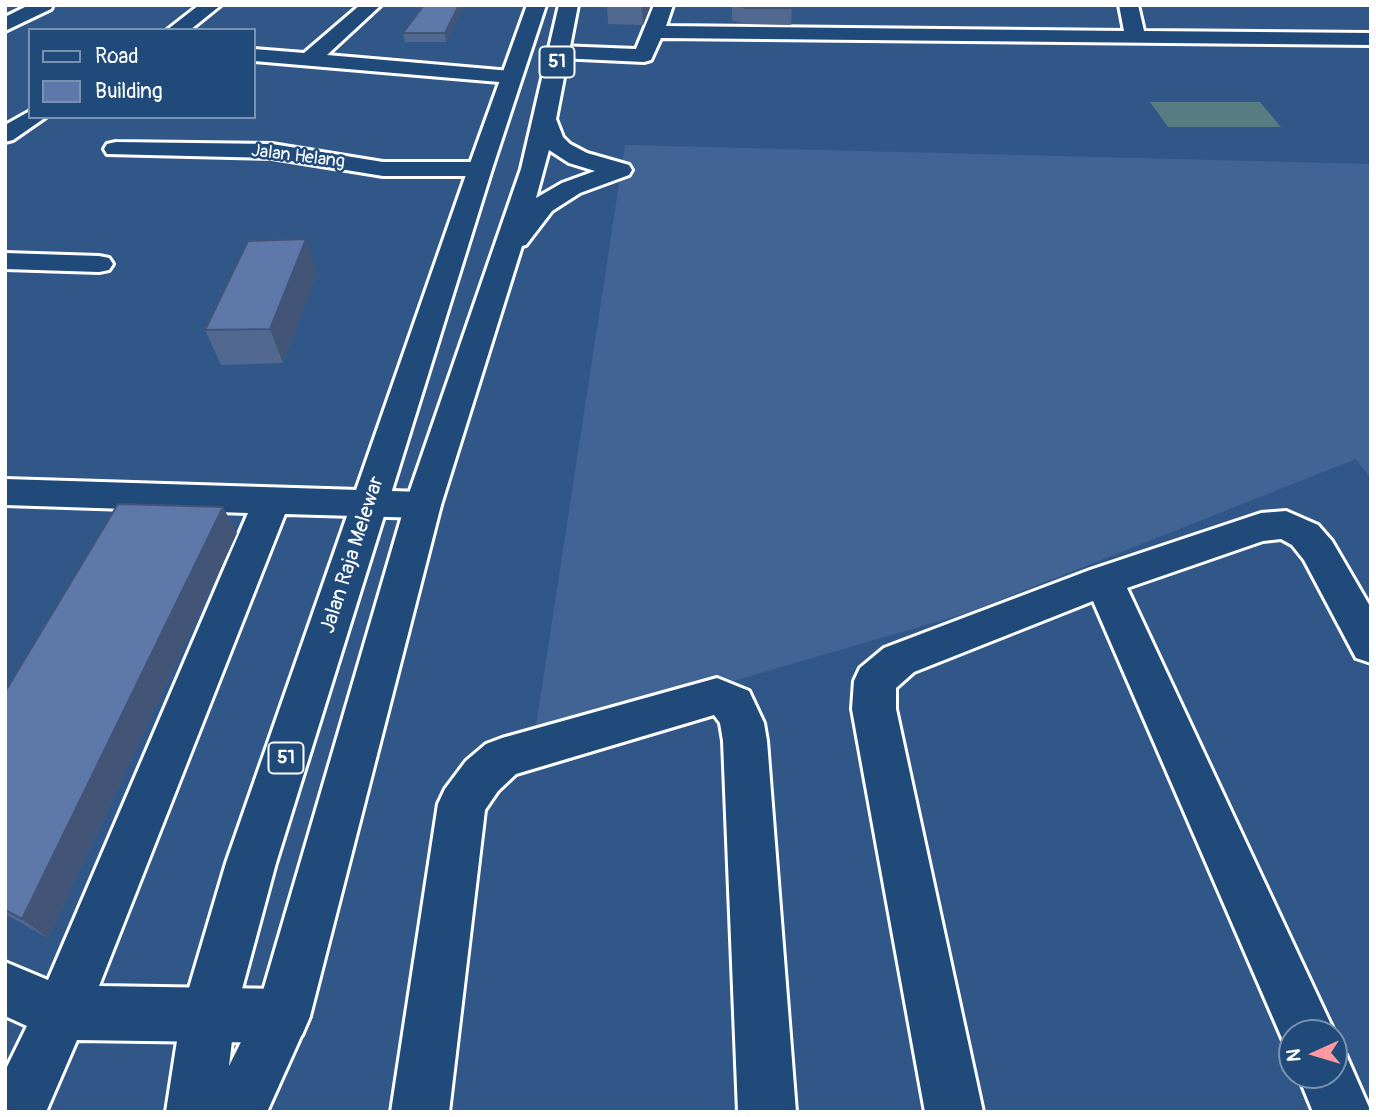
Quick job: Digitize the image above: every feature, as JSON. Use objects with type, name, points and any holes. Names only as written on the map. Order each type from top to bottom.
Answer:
[{"type":"main road","points":[[9,36],[44,5]]},
{"type":"main road","points":[[180,28],[212,5]]},
{"type":"main road","points":[[311,58],[372,5]]},
{"type":"main road","name":"Jalan Raja Melewar","points":[[195,1112],[208,1015],[251,863],[480,169],[537,5]]},
{"type":"main road","name":"51","points":[[237,1112],[283,1016],[423,505],[533,169],[569,5]]},
{"type":"main road","points":[[559,52],[644,56],[664,5]]},
{"type":"main road","points":[[1128,5],[1136,37]]},
{"type":"main road","points":[[654,32],[694,24],[1136,37],[1371,39]]},
{"type":"main road","points":[[256,55],[511,77]]},
{"type":"main road","points":[[5,135],[32,119]]},
{"type":"main road","points":[[504,254],[544,205],[571,188],[620,170],[578,158],[561,149],[552,139],[544,119]]},
{"type":"main road","name":"Jalan Helang","points":[[116,149],[272,151],[383,169],[480,169]]},
{"type":"main road","points":[[5,261],[99,264]]},
{"type":"main road","points":[[5,492],[423,505]]},
{"type":"main road","points":[[16,1112],[61,1013],[272,500]]},
{"type":"main road","points":[[954,1112],[874,709],[875,681],[899,660],[1104,581],[1261,527],[1286,525],[1305,536],[1318,551],[1371,646]]},
{"type":"main road","points":[[1104,581],[1301,1019]]},
{"type":"main road","points":[[420,1112],[462,804],[482,776],[502,758],[717,696],[734,704],[744,732],[767,1112]]},
{"type":"main road","points":[[5,989],[61,1013],[283,1016]]},
{"type":"main road","points":[[1332,1089],[1342,1112]]},
{"type":"shaded area","points":[[625,145],[1371,164],[1371,479],[1356,459],[967,613],[534,739]]},
{"type":"green space","points":[[1150,102],[1260,102],[1281,127],[1168,127]]},
{"type":"building","points":[[424,5],[459,5],[445,33],[403,33]]},
{"type":"building","points":[[738,5],[792,5],[792,8],[746,8]]},
{"type":"building","points":[[306,239],[270,329],[205,330],[248,241]]},
{"type":"building","points":[[118,504],[223,507],[22,919],[5,910],[5,692]]}]
